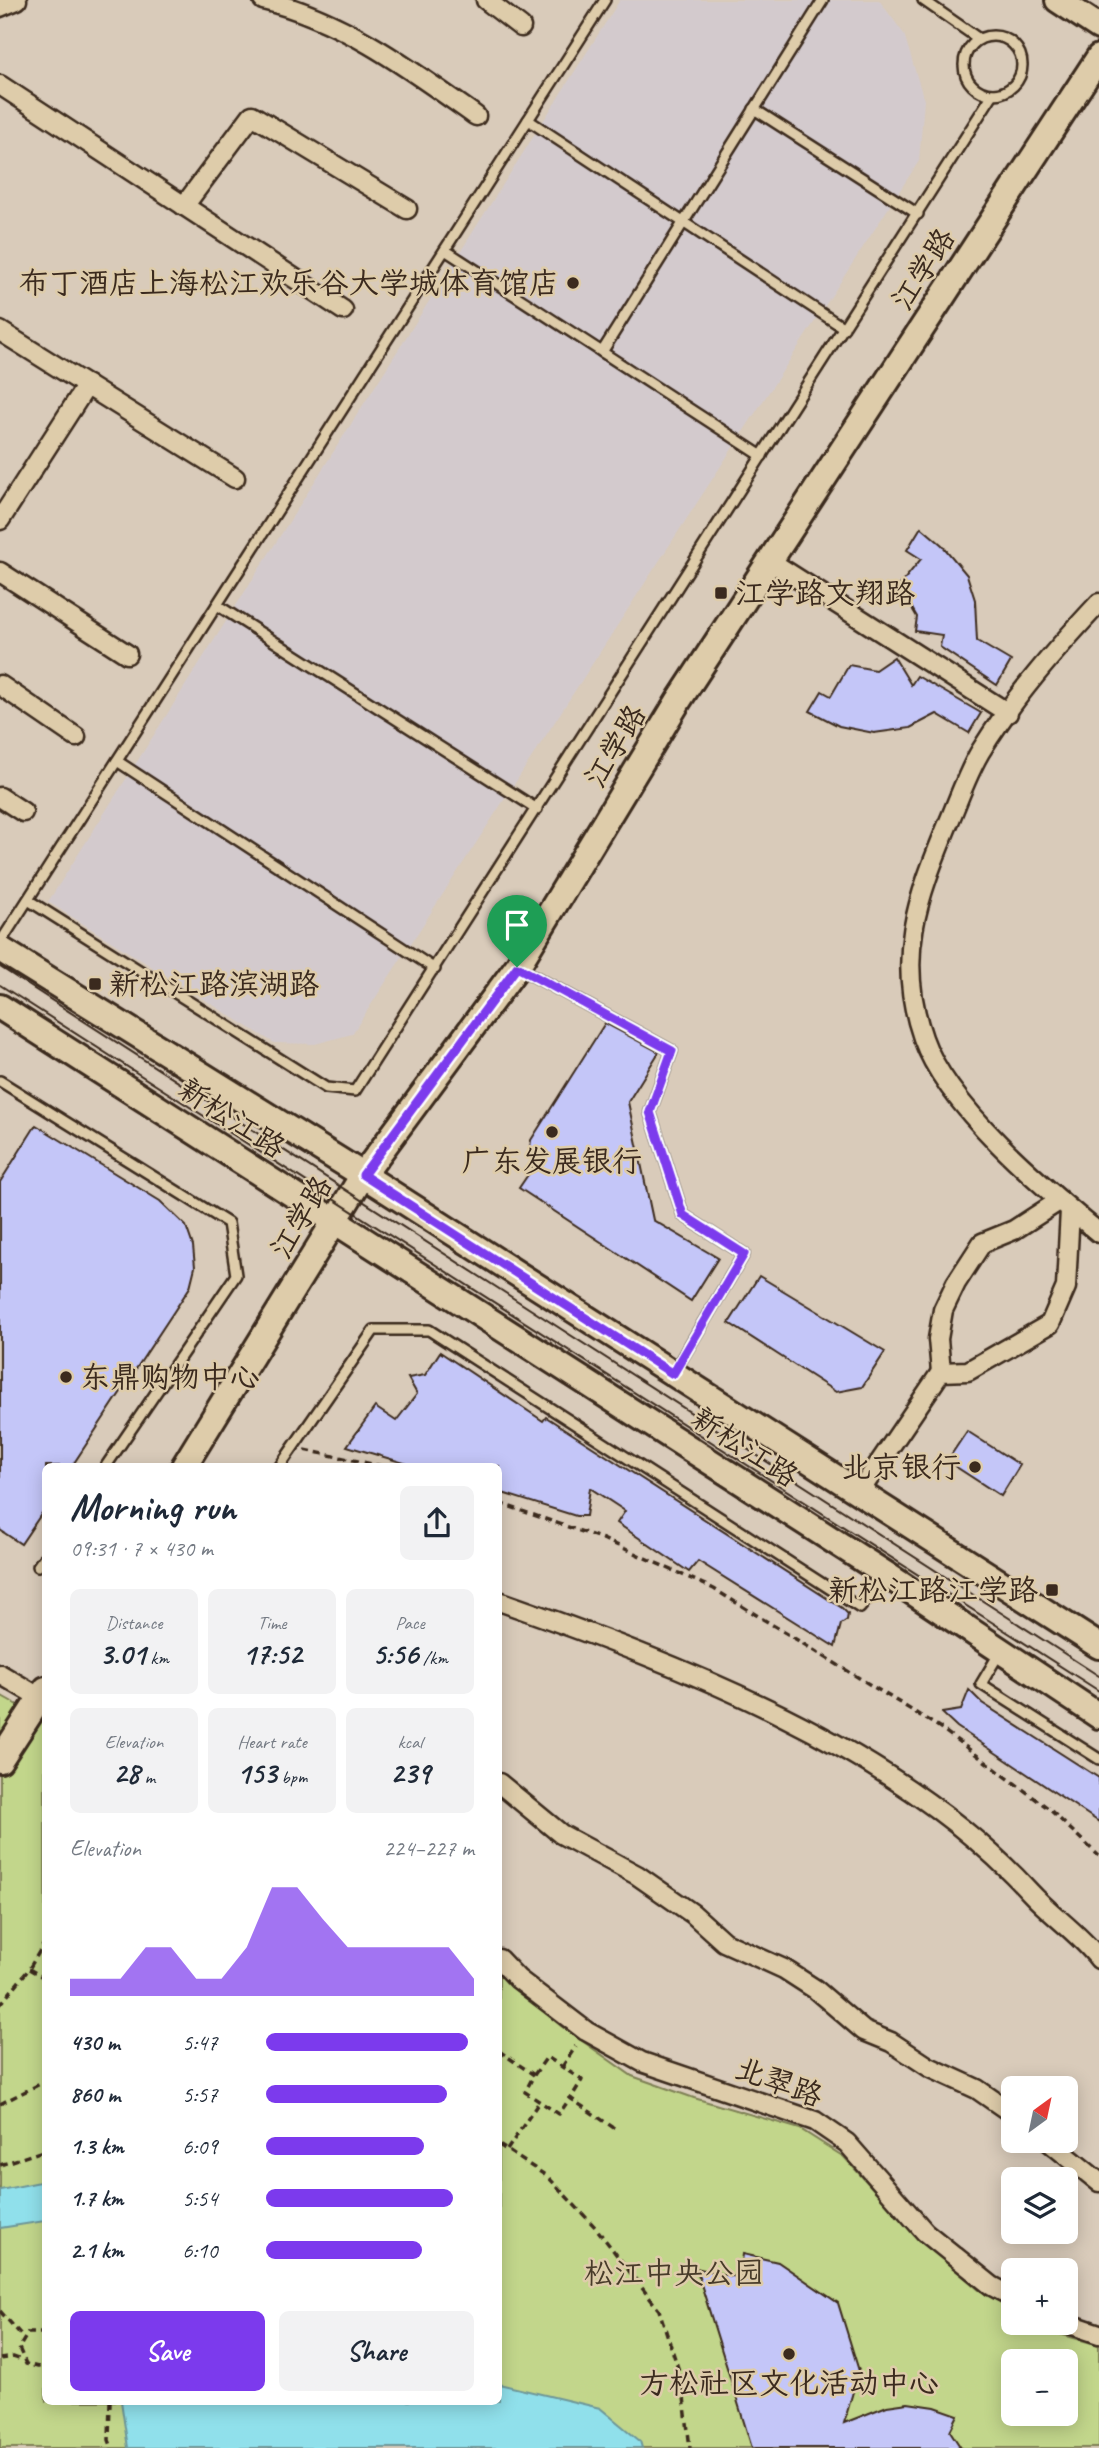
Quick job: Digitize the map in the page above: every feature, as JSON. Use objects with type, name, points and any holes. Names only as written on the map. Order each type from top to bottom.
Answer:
[{"type":"main road","points":[[1058,0],[1099,27]]},
{"type":"main road","name":"江学路","points":[[186,1463],[363,1175],[517,967],[679,700],[1099,57]]},
{"type":"main road","name":"新松江路","points":[[0,949],[363,1175],[1099,1646]]},
{"type":"main road","name":"新松江路","points":[[0,1007],[887,1575],[1099,1716]]},
{"type":"main road","points":[[0,1760],[42,1699]]},
{"type":"street","points":[[0,7],[17,0]]},
{"type":"street","points":[[263,0],[293,7],[382,50],[476,116]]},
{"type":"street","points":[[486,0],[521,27]]},
{"type":"street","points":[[0,85],[343,310]]},
{"type":"street","points":[[184,206],[251,115],[407,209]]},
{"type":"street","points":[[0,331],[234,478]]},
{"type":"street","points":[[0,520],[87,386]]},
{"type":"street","points":[[770,561],[1008,713]]},
{"type":"street","points":[[2,579],[127,654]]},
{"type":"street","points":[[1099,603],[1059,646],[979,753],[921,888],[911,935],[910,982],[923,1039],[948,1085],[1030,1175],[1099,1233]]},
{"type":"street","points":[[0,685],[76,737]]},
{"type":"street","points":[[0,797],[23,812]]},
{"type":"street","points":[[941,1372],[968,1371],[1050,1324],[1066,1286],[1065,1205]]},
{"type":"street","points":[[859,1494],[941,1372],[938,1339],[943,1310],[956,1283],[982,1242],[1065,1205]]},
{"type":"street","points":[[502,1602],[582,1629],[772,1710],[879,1771],[970,1834],[1018,1876],[1031,1893],[1069,1926],[1099,1959]]},
{"type":"street","points":[[0,1674],[42,1695]]},
{"type":"street","points":[[502,1785],[561,1834],[638,1875],[692,1914],[724,1942],[784,1969],[815,1989],[864,2031],[891,2042],[929,2067],[977,2089],[1001,2106]]},
{"type":"street","name":"北翠路","points":[[502,1962],[518,1979],[586,2031],[642,2062],[815,2121],[848,2143],[925,2232],[1001,2291]]},
{"type":"street","points":[[1063,2153],[1099,2182]]},
{"type":"street","points":[[1078,2327],[1099,2334]]},
{"type":"lane","points":[[0,943],[606,0]]},
{"type":"lane","points":[[601,352],[823,0]]},
{"type":"lane","points":[[923,0],[979,39]]},
{"type":"lane","points":[[988,36],[1006,39],[1014,45],[1022,62],[1021,72],[1011,88],[993,94],[975,88],[965,72],[966,53],[979,39],[988,36]]},
{"type":"lane","points":[[28,900],[326,1088],[355,1091],[993,94]]},
{"type":"lane","points":[[754,108],[918,214]]},
{"type":"lane","points":[[528,120],[844,328]]},
{"type":"lane","points":[[445,250],[762,456]]},
{"type":"lane","points":[[217,605],[537,809]]},
{"type":"lane","points":[[117,761],[435,969]]},
{"type":"lane","points":[[517,967],[672,1051],[650,1112],[683,1215],[744,1254],[673,1374]]},
{"type":"lane","points":[[0,1081],[228,1223],[236,1275],[108,1463]]},
{"type":"lane","points":[[282,1463],[374,1330],[429,1329],[860,1608],[887,1575]]},
{"type":"lane","points":[[38,1566],[42,1560]]},
{"type":"lane","points":[[1001,1651],[981,1684],[1099,1759]]},
{"type":"path","points":[[293,1448],[367,1463]]},
{"type":"path","points":[[502,1504],[603,1539],[714,1589],[939,1727],[1048,1808],[1099,1856]]},
{"type":"path","points":[[0,2005],[29,1969],[42,1947]]},
{"type":"path","points":[[29,1969],[42,1977]]},
{"type":"path","points":[[562,2067],[586,2031]]},
{"type":"path","points":[[502,2053],[534,2075]]},
{"type":"path","points":[[547,2057],[582,2080],[559,2114],[525,2092],[534,2075],[547,2057]]},
{"type":"path","points":[[0,2104],[42,2083]]},
{"type":"path","points":[[570,2098],[614,2128]]},
{"type":"path","points":[[507,2150],[539,2102]]},
{"type":"path","points":[[502,2147],[548,2177],[596,2228],[659,2310],[682,2380],[690,2448]]},
{"type":"path","points":[[0,2165],[42,2151]]},
{"type":"path","points":[[0,2311],[23,2337]]},
{"type":"path","points":[[22,2360],[19,2348],[23,2337],[33,2331],[42,2332]]},
{"type":"path","points":[[0,2359],[13,2357],[32,2366],[42,2365]]},
{"type":"path","points":[[110,2405],[109,2440],[112,2448]]},
{"type":"shaded area","points":[[620,0],[879,0],[904,34],[924,100],[919,161],[352,1034],[315,1044],[274,1043],[48,902]]},
{"type":"green space","name":"松江中央公园","points":[[0,1695],[42,1718],[42,2405],[502,2405],[502,1977],[561,2026],[632,2076],[694,2098],[800,2129],[844,2157],[917,2237],[979,2290],[1001,2302],[1001,2335],[1063,2335],[1099,2345],[1099,2448],[0,2448]]},
{"type":"water","points":[[42,2182],[42,2221],[0,2228],[0,2190]]},
{"type":"water","points":[[502,2385],[600,2408],[640,2441],[642,2448],[128,2448],[122,2405],[502,2405]]},
{"type":"building","points":[[921,527],[942,545],[967,575],[975,600],[977,641],[1011,661],[997,685],[940,647],[942,635],[915,631],[917,617],[899,586],[921,559],[907,550]]},
{"type":"building","points":[[894,657],[911,685],[917,676],[981,713],[969,733],[937,714],[910,728],[874,733],[839,726],[810,711],[822,691],[831,696],[849,665],[875,670]]},
{"type":"building","points":[[605,1023],[659,1052],[628,1102],[653,1220],[718,1258],[691,1301],[519,1188],[536,1163],[530,1148],[531,1140]]},
{"type":"building","name":"东鼎购物中心","points":[[36,1125],[160,1201],[186,1226],[193,1246],[195,1267],[190,1287],[74,1463],[42,1463],[42,1513],[21,1544],[0,1530],[0,1182]]},
{"type":"building","points":[[759,1276],[885,1352],[862,1387],[836,1392],[729,1323]]},
{"type":"building","points":[[440,1352],[543,1421],[546,1417],[842,1608],[848,1614],[847,1620],[841,1624],[835,1647],[698,1561],[689,1572],[617,1523],[625,1511],[590,1488],[586,1516],[576,1516],[502,1493],[502,1463],[404,1463],[347,1446],[375,1407],[396,1421],[417,1394],[408,1378],[425,1375]]},
{"type":"building","points":[[967,1431],[1020,1465],[1001,1496],[947,1461]]},
{"type":"building","points":[[969,1690],[982,1703],[1099,1778],[1099,1822],[957,1727],[942,1713],[961,1710]]},
{"type":"building","name":"方松社区文化活动中心","points":[[743,2254],[778,2262],[838,2303],[859,2371],[844,2423],[887,2406],[908,2403],[935,2407],[958,2415],[950,2431],[961,2448],[752,2448],[696,2268],[740,2278]]},
{"type":"tram line","points":[[0,967],[1099,1676]]},
{"type":"tram line","points":[[0,985],[1099,1691]]},
{"type":"place","name":"布丁酒店上海松江欢乐谷大学城体育馆店","points":[[573,283]]},
{"type":"place","name":"江学路文翔路","points":[[721,593]]},
{"type":"place","name":"新松江路滨湖路","points":[[95,984]]},
{"type":"place","name":"广东发展银行","points":[[552,1132]]},
{"type":"place","name":"东鼎购物中心","points":[[66,1377]]},
{"type":"place","name":"北京银行","points":[[975,1467]]},
{"type":"place","name":"新松江路江学路","points":[[1052,1590]]},
{"type":"place","name":"方松社区文化活动中心","points":[[789,2354]]},
{"type":"route","points":[[517,967],[672,1051],[650,1112],[683,1215],[744,1254],[673,1374],[363,1175],[517,967]]}]
